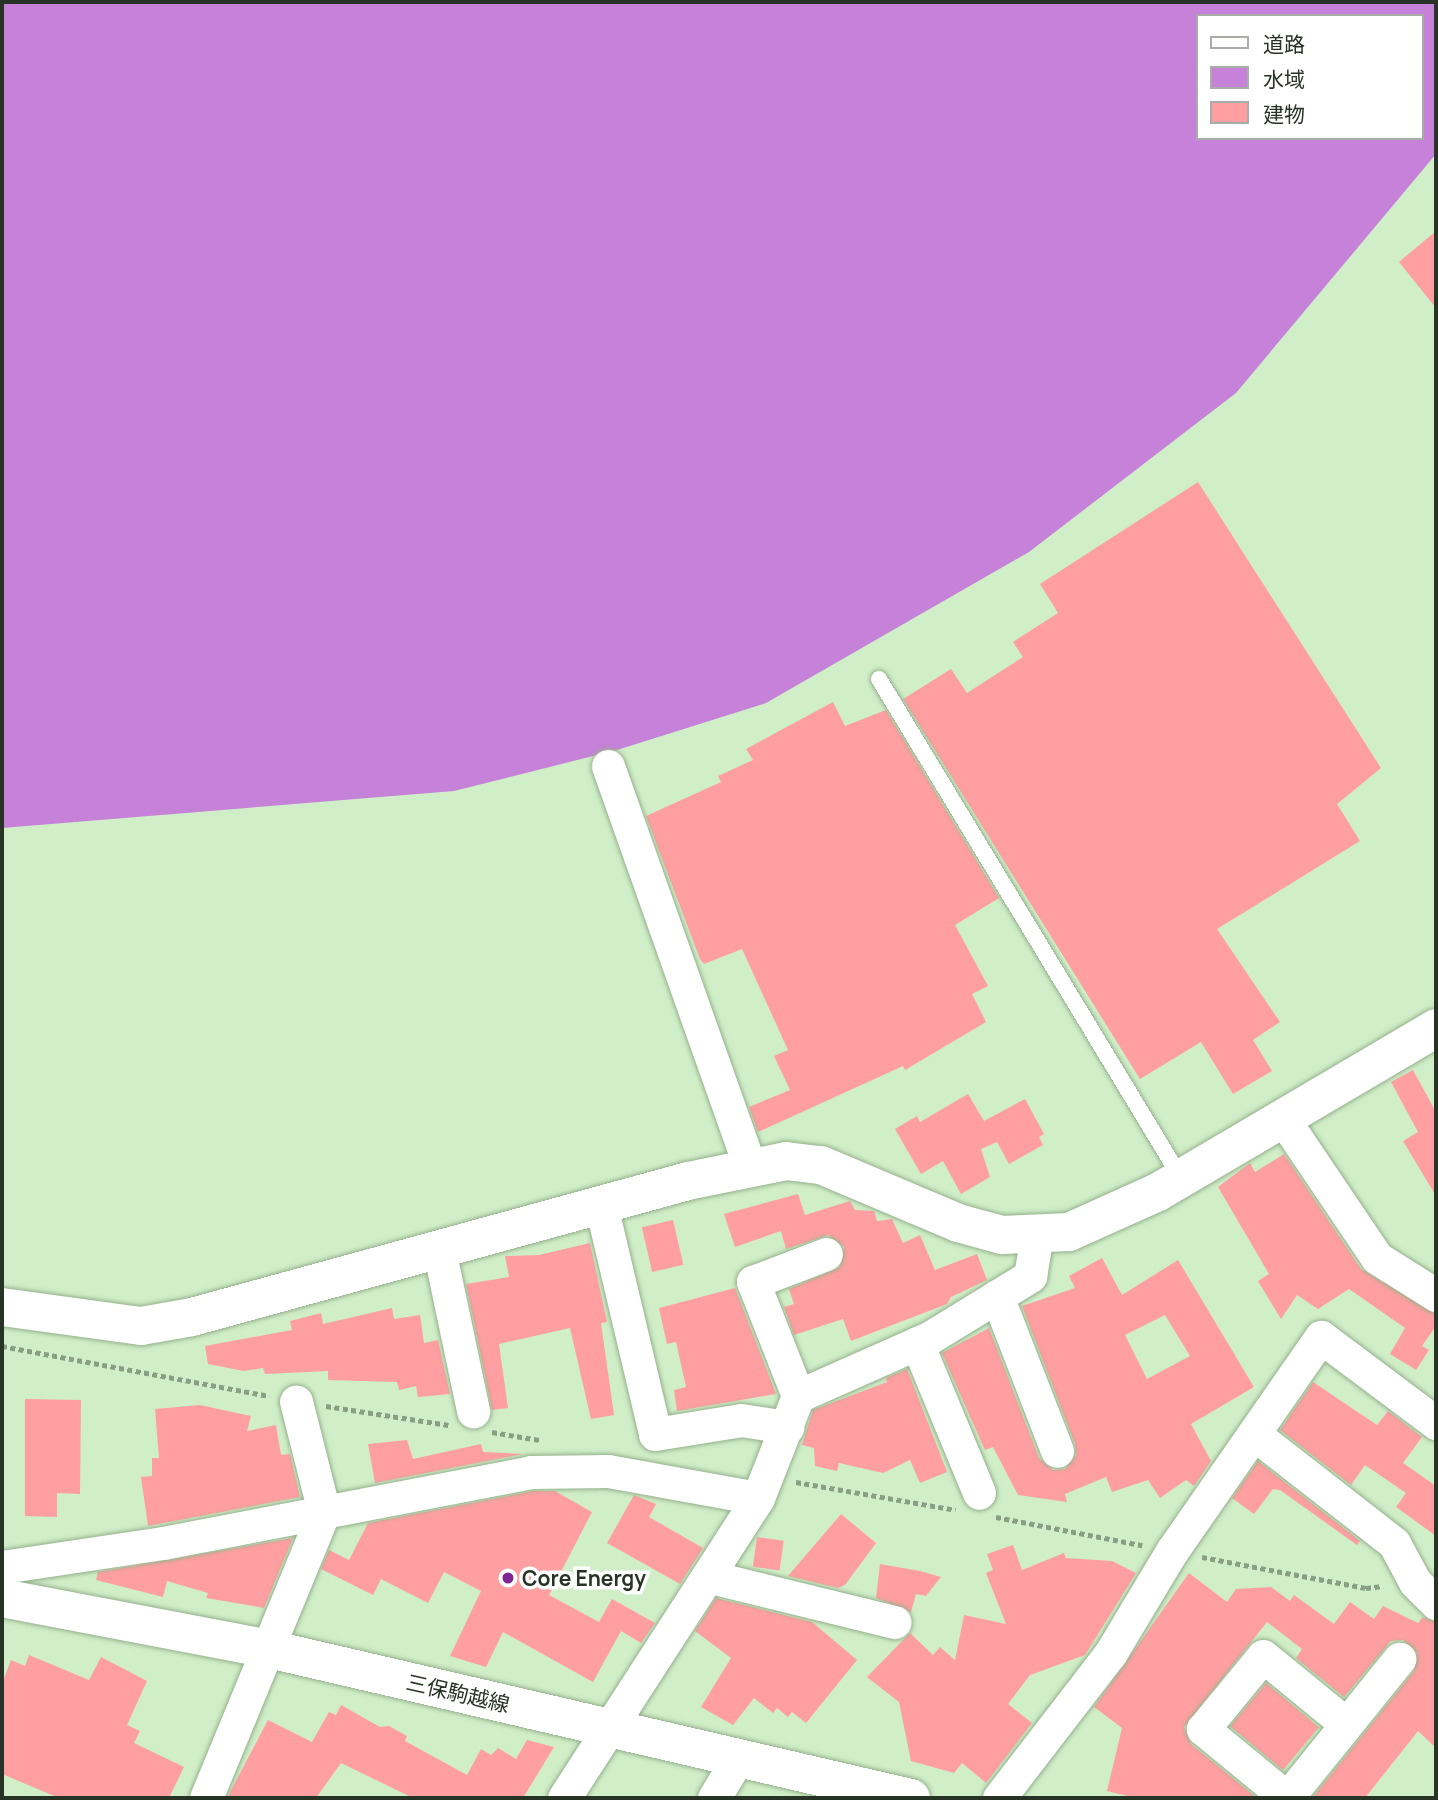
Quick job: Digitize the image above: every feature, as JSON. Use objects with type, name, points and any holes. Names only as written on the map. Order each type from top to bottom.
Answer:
[{"type":"street","points":[[608,766],[750,1167]]},
{"type":"street","points":[[2,1307],[141,1326],[439,1250],[601,1205],[750,1167],[786,1161],[821,1165],[958,1223],[1002,1235],[1037,1235],[1096,1224],[1181,1178],[1282,1116],[1436,1028]]},
{"type":"street","points":[[1282,1116],[1377,1258],[1436,1295]]},
{"type":"street","points":[[601,1205],[655,1434],[741,1420],[788,1427]]},
{"type":"street","points":[[798,1396],[917,1343],[1030,1276],[1037,1235]]},
{"type":"street","points":[[439,1250],[472,1423]]},
{"type":"street","points":[[564,1798],[606,1728],[709,1577],[764,1487],[788,1427],[798,1396],[753,1282],[826,1254]]},
{"type":"street","points":[[997,1296],[1057,1451]]},
{"type":"street","points":[[999,1798],[1110,1654],[1172,1551],[1321,1337],[1436,1423]]},
{"type":"street","points":[[917,1343],[976,1506]]},
{"type":"street","points":[[206,1798],[324,1512],[296,1401]]},
{"type":"street","points":[[1254,1434],[1394,1543],[1426,1593]]},
{"type":"street","points":[[2,1567],[324,1512],[531,1472],[608,1471],[764,1487]]},
{"type":"street","points":[[709,1577],[895,1622]]},
{"type":"street","name":"三保駒越線","points":[[2,1598],[268,1649],[911,1798]]},
{"type":"street","points":[[1346,1724],[1263,1656],[1203,1729],[1287,1798],[1399,1659]]},
{"type":"street","points":[[714,1798],[738,1758]]},
{"type":"lane","points":[[879,679],[1181,1178]]},
{"type":"path","points":[[2,1346],[296,1401],[472,1423],[553,1442]]},
{"type":"path","points":[[764,1487],[976,1506],[1172,1551],[1366,1588],[1426,1593]]},
{"type":"water","points":[[2,2],[1436,2],[1436,154],[1236,393],[1029,552],[766,703],[617,750],[454,791],[2,828]]},
{"type":"building","points":[[1436,231],[1436,308],[1399,262]]},
{"type":"building","points":[[1198,482],[1381,768],[1337,804],[1360,841],[1217,929],[1280,1022],[1253,1040],[1272,1071],[1233,1094],[1201,1042],[1140,1079],[903,699],[951,669],[967,693],[1023,657],[1013,642],[1058,613],[1040,584]]},
{"type":"building","points":[[833,702],[845,726],[886,710],[999,898],[955,925],[988,986],[972,994],[986,1022],[905,1070],[903,1066],[758,1132],[749,1107],[790,1090],[774,1056],[788,1050],[742,949],[704,964],[700,959],[646,816],[721,782],[718,776],[753,760],[746,749]]},
{"type":"building","points":[[1413,1070],[1436,1112],[1436,1196],[1403,1141],[1418,1132],[1391,1082]]},
{"type":"building","points":[[968,1094],[984,1121],[1025,1099],[1044,1134],[1039,1137],[1043,1145],[1009,1164],[997,1142],[981,1149],[990,1177],[961,1194],[943,1161],[921,1174],[895,1129],[917,1116],[920,1122]]},
{"type":"building","points":[[1284,1154],[1361,1269],[1436,1314],[1436,1326],[1422,1346],[1429,1350],[1416,1370],[1390,1354],[1405,1328],[1349,1289],[1318,1309],[1297,1295],[1281,1319],[1258,1281],[1269,1274],[1218,1187],[1250,1163],[1255,1172]]},
{"type":"building","points":[[798,1194],[805,1215],[850,1201],[855,1210],[874,1211],[877,1221],[892,1219],[903,1243],[920,1235],[935,1270],[977,1254],[987,1280],[951,1297],[947,1304],[851,1341],[843,1319],[794,1335],[784,1307],[794,1304],[789,1289],[840,1267],[844,1247],[828,1235],[786,1249],[781,1231],[735,1247],[724,1214]]},
{"type":"building","points":[[673,1220],[683,1265],[652,1272],[642,1227]]},
{"type":"building","points":[[590,1243],[607,1322],[601,1323],[614,1415],[591,1419],[570,1328],[499,1344],[508,1408],[492,1410],[466,1284],[509,1277],[505,1256],[539,1255]]},
{"type":"building","points":[[1102,1258],[1122,1295],[1178,1260],[1254,1387],[1191,1424],[1211,1461],[1194,1486],[1186,1480],[1160,1498],[1148,1480],[1112,1492],[1106,1477],[1065,1494],[1067,1502],[1018,1495],[993,1447],[985,1450],[942,1353],[989,1328],[1039,1458],[1053,1470],[1065,1469],[1076,1455],[1075,1444],[1022,1306],[1075,1288],[1069,1276]],"holes":[[[1165,1315],[1190,1356],[1147,1379],[1125,1335]]]},
{"type":"building","points":[[735,1288],[776,1394],[677,1411],[674,1390],[686,1387],[676,1342],[667,1344],[659,1308]]},
{"type":"building","points":[[392,1308],[394,1319],[420,1315],[424,1343],[438,1340],[450,1394],[418,1397],[416,1386],[399,1390],[397,1382],[328,1380],[328,1371],[265,1374],[263,1368],[244,1371],[208,1364],[205,1346],[292,1330],[290,1321],[321,1313],[323,1324]]},
{"type":"building","points":[[907,1369],[947,1472],[920,1483],[910,1460],[883,1473],[839,1463],[837,1471],[815,1466],[814,1448],[802,1445],[813,1410],[887,1382],[886,1378]]},
{"type":"building","points":[[1313,1382],[1377,1425],[1388,1411],[1422,1437],[1403,1463],[1436,1486],[1436,1536],[1396,1507],[1406,1493],[1365,1465],[1351,1485],[1280,1430]]},
{"type":"building","points":[[25,1399],[81,1400],[80,1494],[57,1493],[57,1517],[25,1516]]},
{"type":"building","points":[[200,1405],[251,1416],[247,1431],[276,1425],[281,1455],[290,1454],[300,1497],[148,1526],[141,1477],[152,1476],[152,1458],[159,1458],[155,1409]]},
{"type":"building","points":[[407,1440],[413,1459],[481,1444],[483,1452],[523,1454],[375,1483],[368,1444]]},
{"type":"building","points":[[1258,1461],[1360,1541],[1357,1545],[1280,1490],[1273,1489],[1254,1514],[1232,1498]]},
{"type":"building","points":[[533,1491],[555,1491],[592,1512],[549,1595],[599,1622],[612,1599],[655,1623],[641,1643],[621,1631],[593,1682],[503,1632],[486,1667],[450,1656],[481,1591],[444,1572],[428,1603],[381,1579],[373,1595],[321,1569],[329,1550],[349,1560],[368,1523]]},
{"type":"building","points":[[634,1495],[656,1504],[649,1517],[703,1548],[680,1584],[607,1543]]},
{"type":"building","points":[[841,1514],[876,1543],[845,1585],[838,1588],[788,1576]]},
{"type":"building","points":[[757,1537],[784,1541],[780,1570],[753,1567]]},
{"type":"building","points":[[293,1538],[264,1608],[206,1598],[208,1593],[167,1581],[163,1597],[96,1580],[98,1572]]},
{"type":"building","points":[[1013,1545],[1022,1570],[1064,1553],[1066,1558],[1112,1561],[1136,1573],[1085,1655],[1030,1675],[1008,1704],[1032,1723],[986,1783],[962,1763],[954,1773],[911,1761],[899,1702],[867,1677],[910,1633],[933,1655],[940,1647],[955,1660],[964,1615],[1006,1624],[986,1573],[993,1570],[987,1554]]},
{"type":"building","points":[[880,1564],[941,1577],[926,1596],[916,1594],[911,1612],[876,1598]]},
{"type":"building","points":[[1189,1573],[1227,1602],[1236,1589],[1271,1587],[1290,1601],[1294,1595],[1334,1624],[1350,1602],[1374,1619],[1383,1606],[1418,1623],[1423,1617],[1436,1622],[1436,1748],[1418,1731],[1365,1798],[1312,1798],[1414,1671],[1417,1653],[1403,1640],[1391,1641],[1344,1697],[1296,1658],[1302,1649],[1267,1622],[1184,1727],[1191,1744],[1257,1798],[1136,1798],[1107,1791],[1122,1728],[1094,1707]]},
{"type":"building","points":[[716,1598],[812,1622],[857,1660],[806,1723],[792,1712],[788,1717],[777,1708],[773,1713],[754,1698],[733,1725],[701,1707],[731,1658],[695,1631]]},
{"type":"building","points":[[29,1655],[89,1680],[101,1657],[147,1681],[127,1725],[140,1731],[134,1743],[184,1767],[169,1798],[59,1798],[2,1774],[2,1684],[11,1660],[25,1666]]},
{"type":"building","points":[[1266,1683],[1319,1727],[1283,1770],[1230,1726]]},
{"type":"building","points":[[341,1705],[380,1727],[389,1726],[407,1736],[405,1741],[467,1775],[481,1749],[491,1755],[498,1748],[516,1759],[527,1740],[554,1747],[523,1798],[413,1798],[341,1763],[316,1798],[227,1798],[268,1720],[312,1742],[329,1712],[336,1715]]},
{"type":"place","name":"Core Energy","points":[[508,1578]]}]
